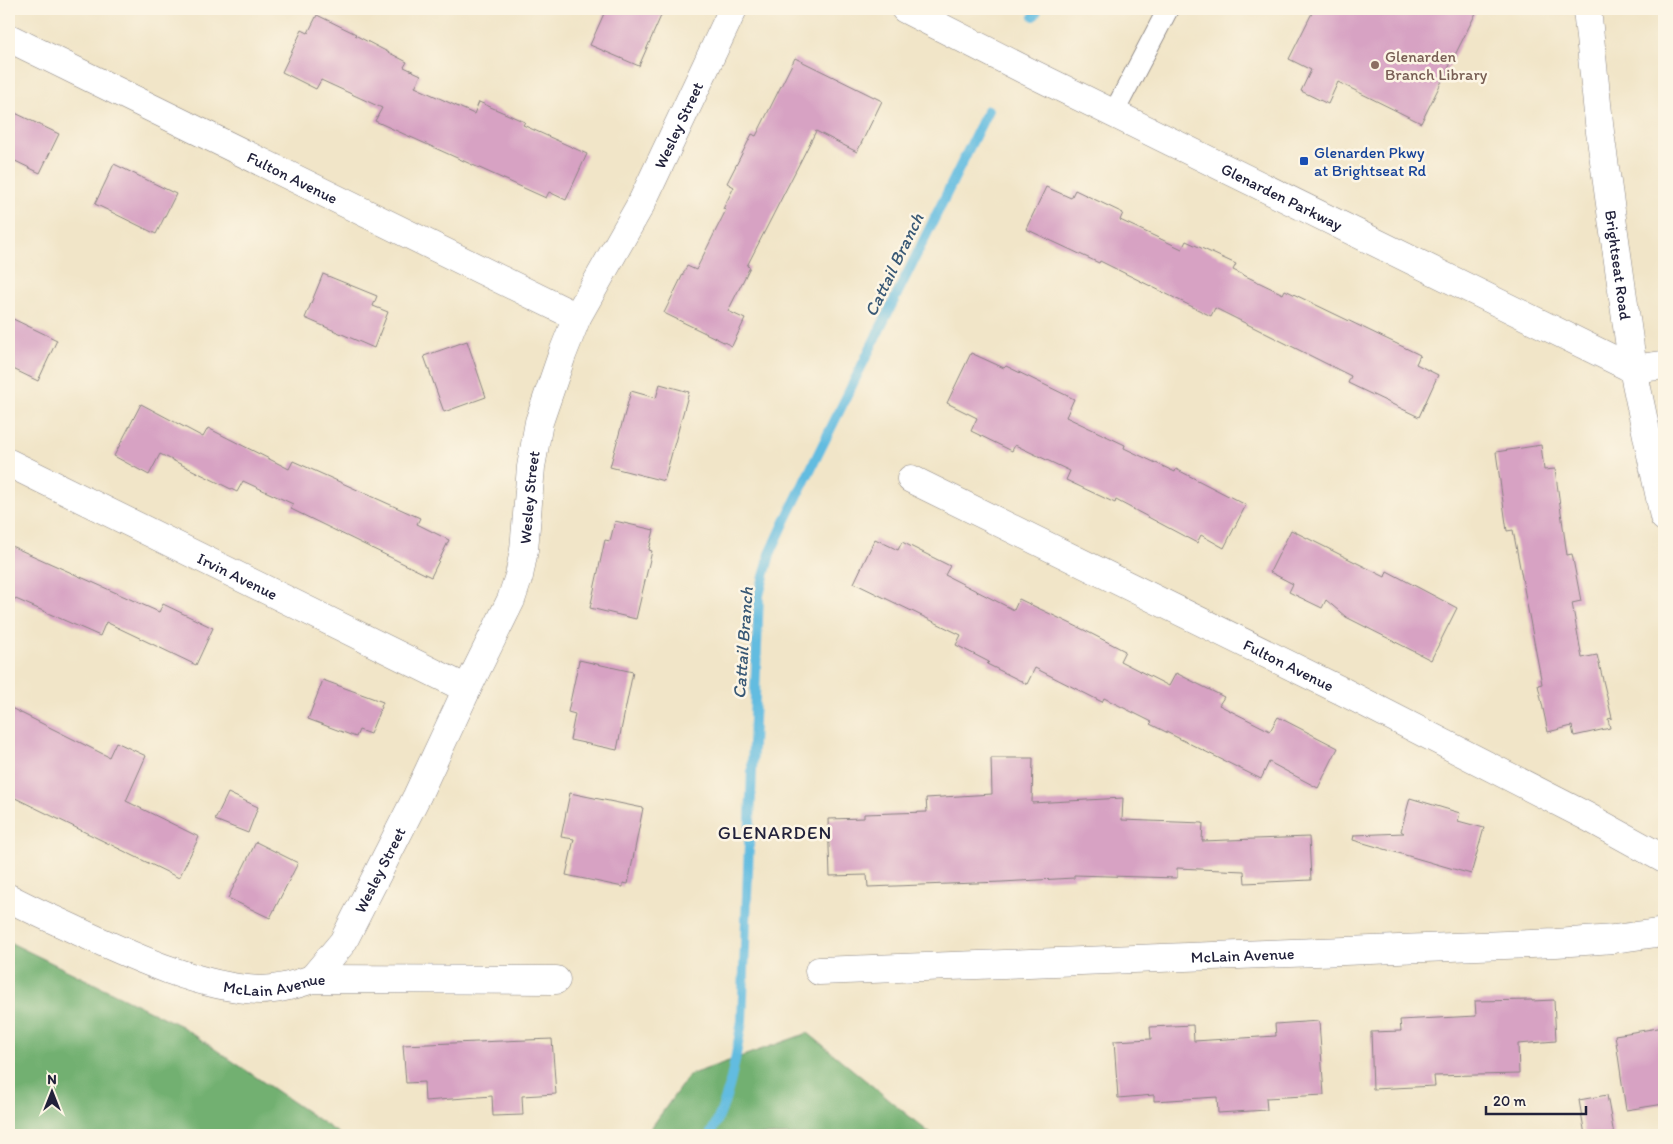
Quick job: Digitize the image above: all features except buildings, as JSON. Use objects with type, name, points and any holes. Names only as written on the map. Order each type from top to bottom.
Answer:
[{"type":"street","name":"Wesley Street","points":[[312,979],[343,942],[504,617],[519,576],[524,550],[531,467],[539,422],[547,393],[577,317],[641,204],[733,9]]},
{"type":"street","name":"Glenarden Parkway","points":[[905,9],[1113,114],[1633,369]]},
{"type":"street","name":"Brightseat Road","points":[[1587,9],[1600,132],[1633,369],[1664,517]]},
{"type":"street","name":"Fulton Avenue","points":[[9,38],[577,317]]},
{"type":"street","points":[[1633,369],[1664,365]]},
{"type":"street","name":"Irvin Avenue","points":[[9,463],[467,689]]},
{"type":"street","name":"Fulton Avenue","points":[[910,478],[1353,696],[1586,816],[1664,859]]},
{"type":"street","name":"McLain Avenue","points":[[9,898],[137,957],[202,980],[260,990],[289,987],[312,979],[556,980]]},
{"type":"street","name":"McLain Avenue","points":[[819,971],[1556,943],[1614,939],[1664,932]]},
{"type":"lane","points":[[1113,114],[1168,9]]},
{"type":"green space","points":[[9,942],[181,1026],[341,1135],[9,1135]]},
{"type":"green space","points":[[808,1033],[932,1135],[646,1135],[689,1075]]},
{"type":"waterway","name":"Cattail Branch","points":[[1034,16],[1038,9]]},
{"type":"waterway","name":"Cattail Branch","points":[[710,1135],[727,1094],[742,1021],[759,595],[770,554],[988,110]]},
{"type":"place","name":"Glenarden Branch Library","points":[[1375,65]]},
{"type":"place","name":"Glenarden Pkwy at Brightseat Rd","points":[[1304,161]]},
{"type":"district","name":"GLENARDEN","points":[[775,832]]}]
